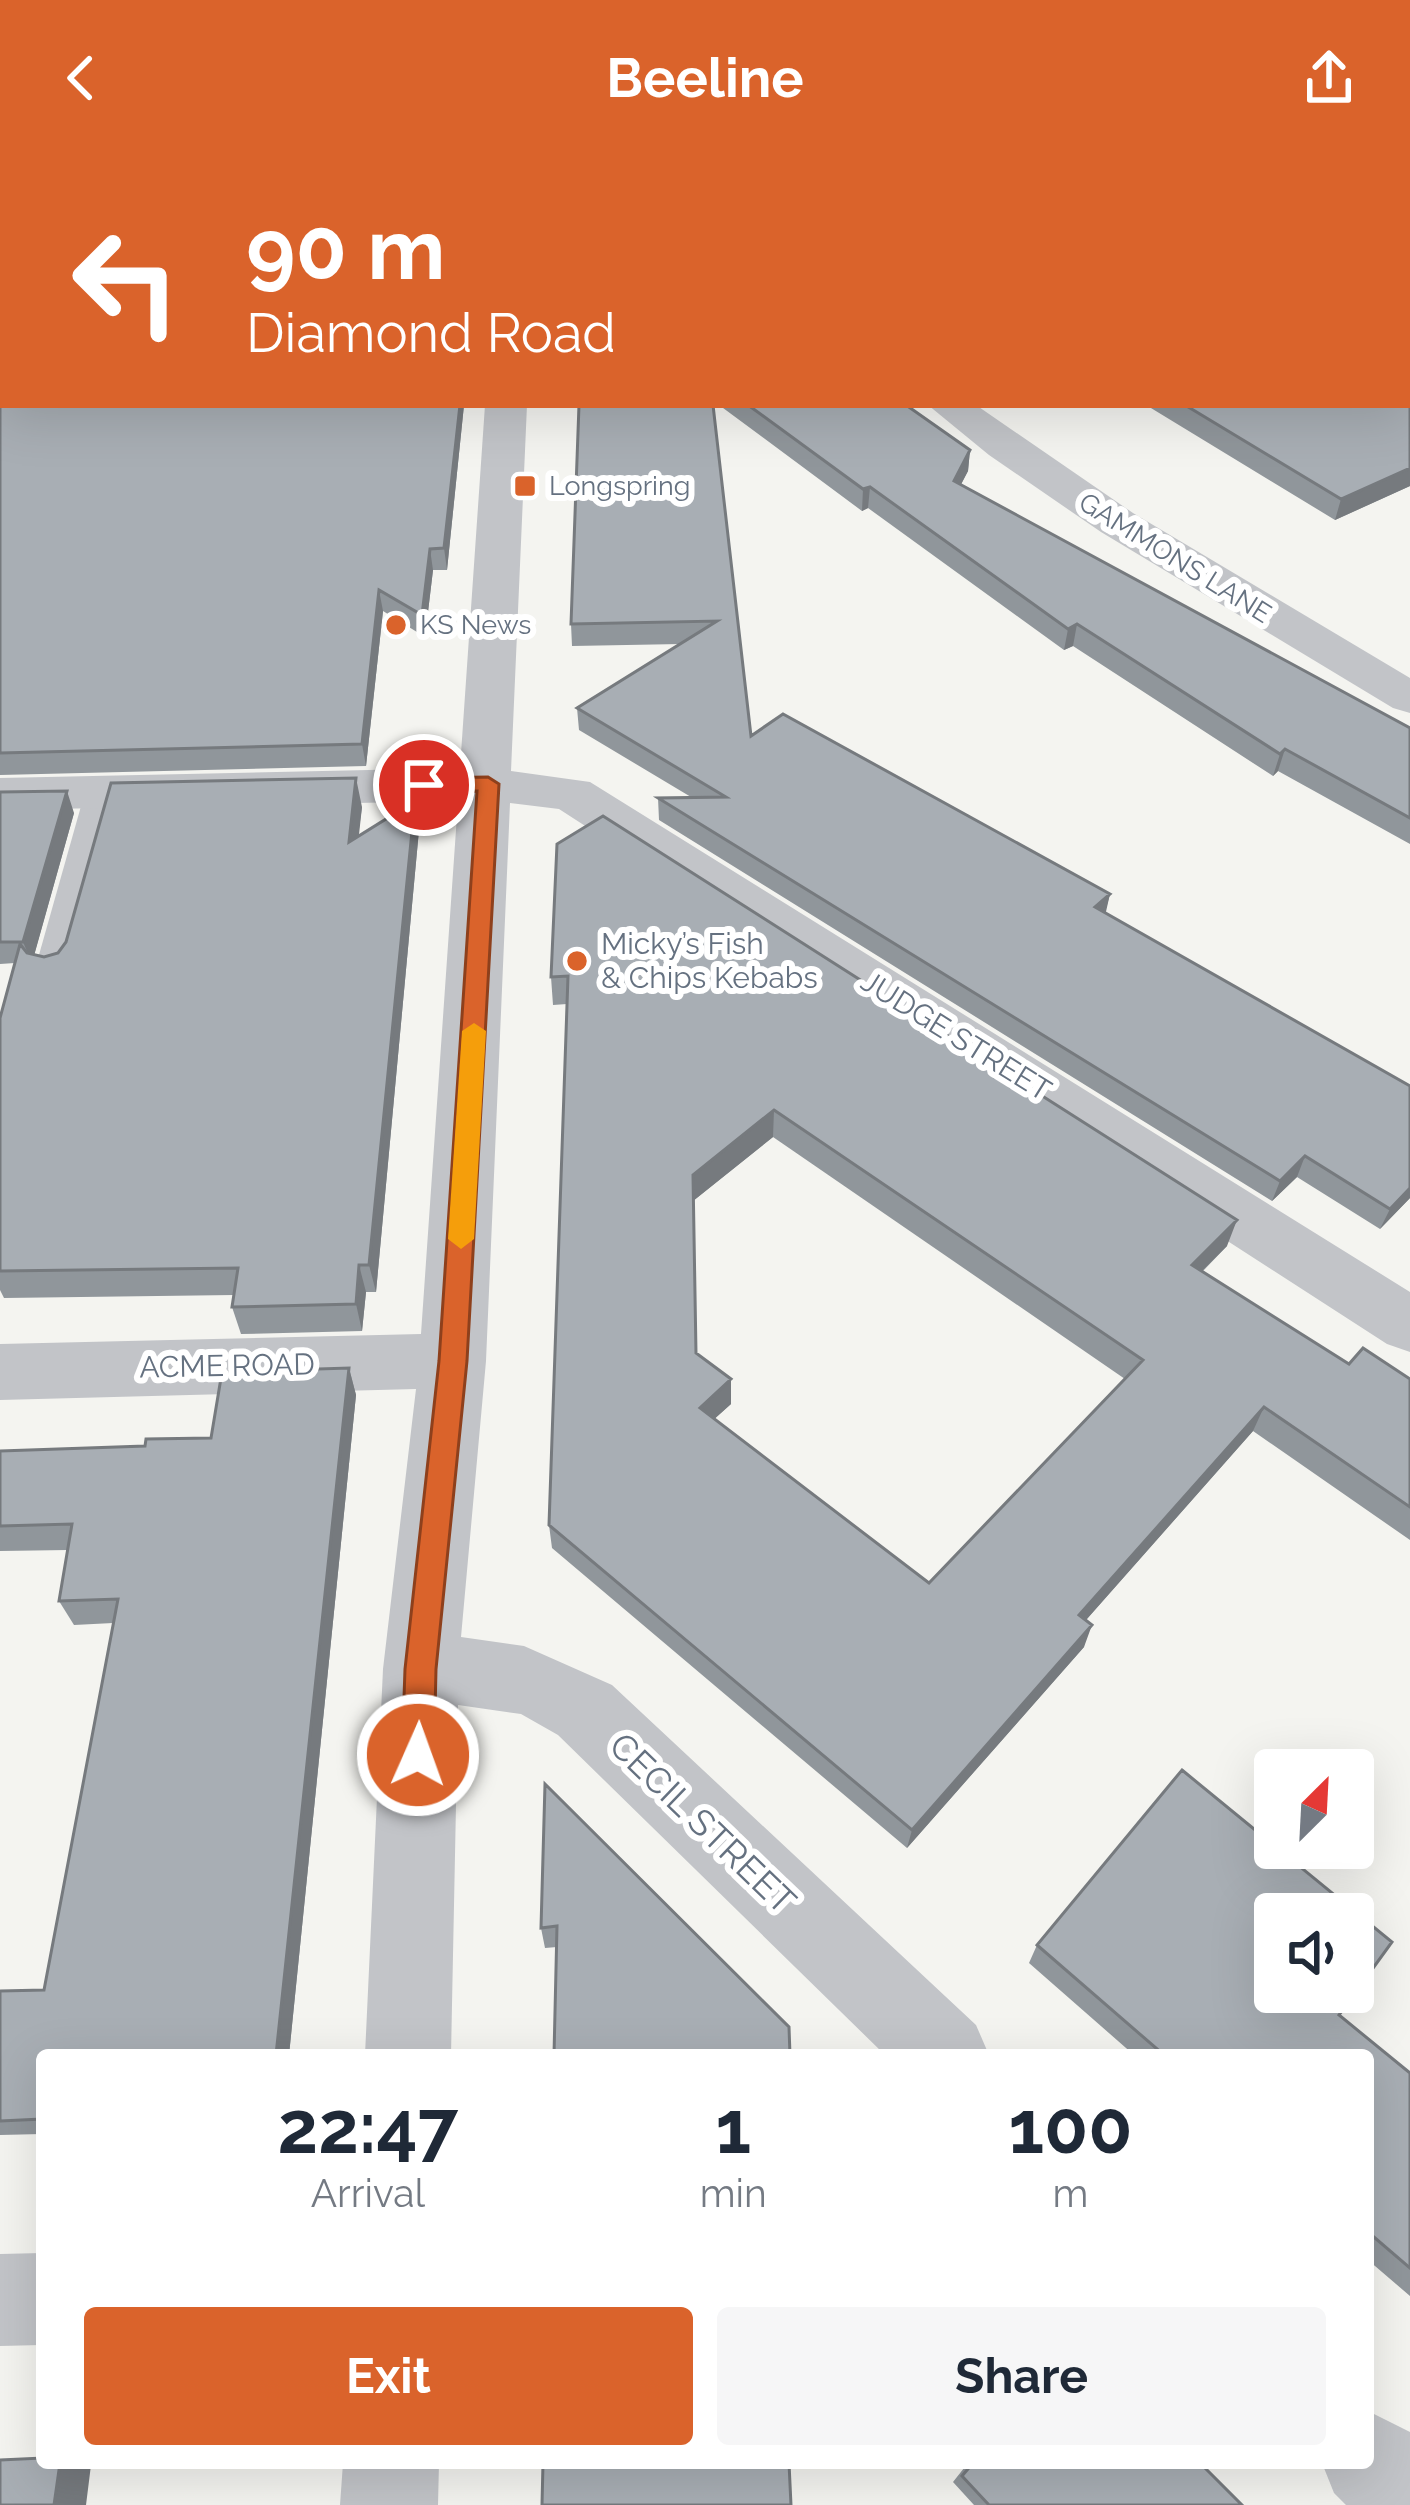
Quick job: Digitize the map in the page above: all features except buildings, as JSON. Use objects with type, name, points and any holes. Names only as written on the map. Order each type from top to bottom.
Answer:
[{"type":"street","points":[[408,2049],[421,1669],[453,1361],[506,408]]},
{"type":"street","name":"GAMMONS LANE","points":[[953,408],[1103,516],[1410,698]]},
{"type":"street","name":"JUDGE STREET","points":[[0,794],[488,784],[547,787],[591,804],[1410,1325]]},
{"type":"street","name":"ACME ROAD","points":[[0,1372],[453,1361]]},
{"type":"street","name":"CECIL STREET","points":[[421,1669],[511,1673],[548,1687],[585,1710],[940,2049]]},
{"type":"street","points":[[0,2300],[36,2299]]},
{"type":"street","points":[[1374,2464],[1410,2499]]},
{"type":"street","points":[[389,2505],[391,2469]]},
{"type":"lane","points":[[54,969],[103,792]]},
{"type":"slow traffic","points":[[461,1239],[474,1031]]},
{"type":"place","name":"Longspring","points":[[525,486]]},
{"type":"place","name":"KS News","points":[[396,625]]},
{"type":"place","name":"Micky’s Fish & Chips Kebabs","points":[[577,961]]},
{"type":"route","points":[[418,1755],[421,1669],[453,1361],[488,784],[424,785]]}]
